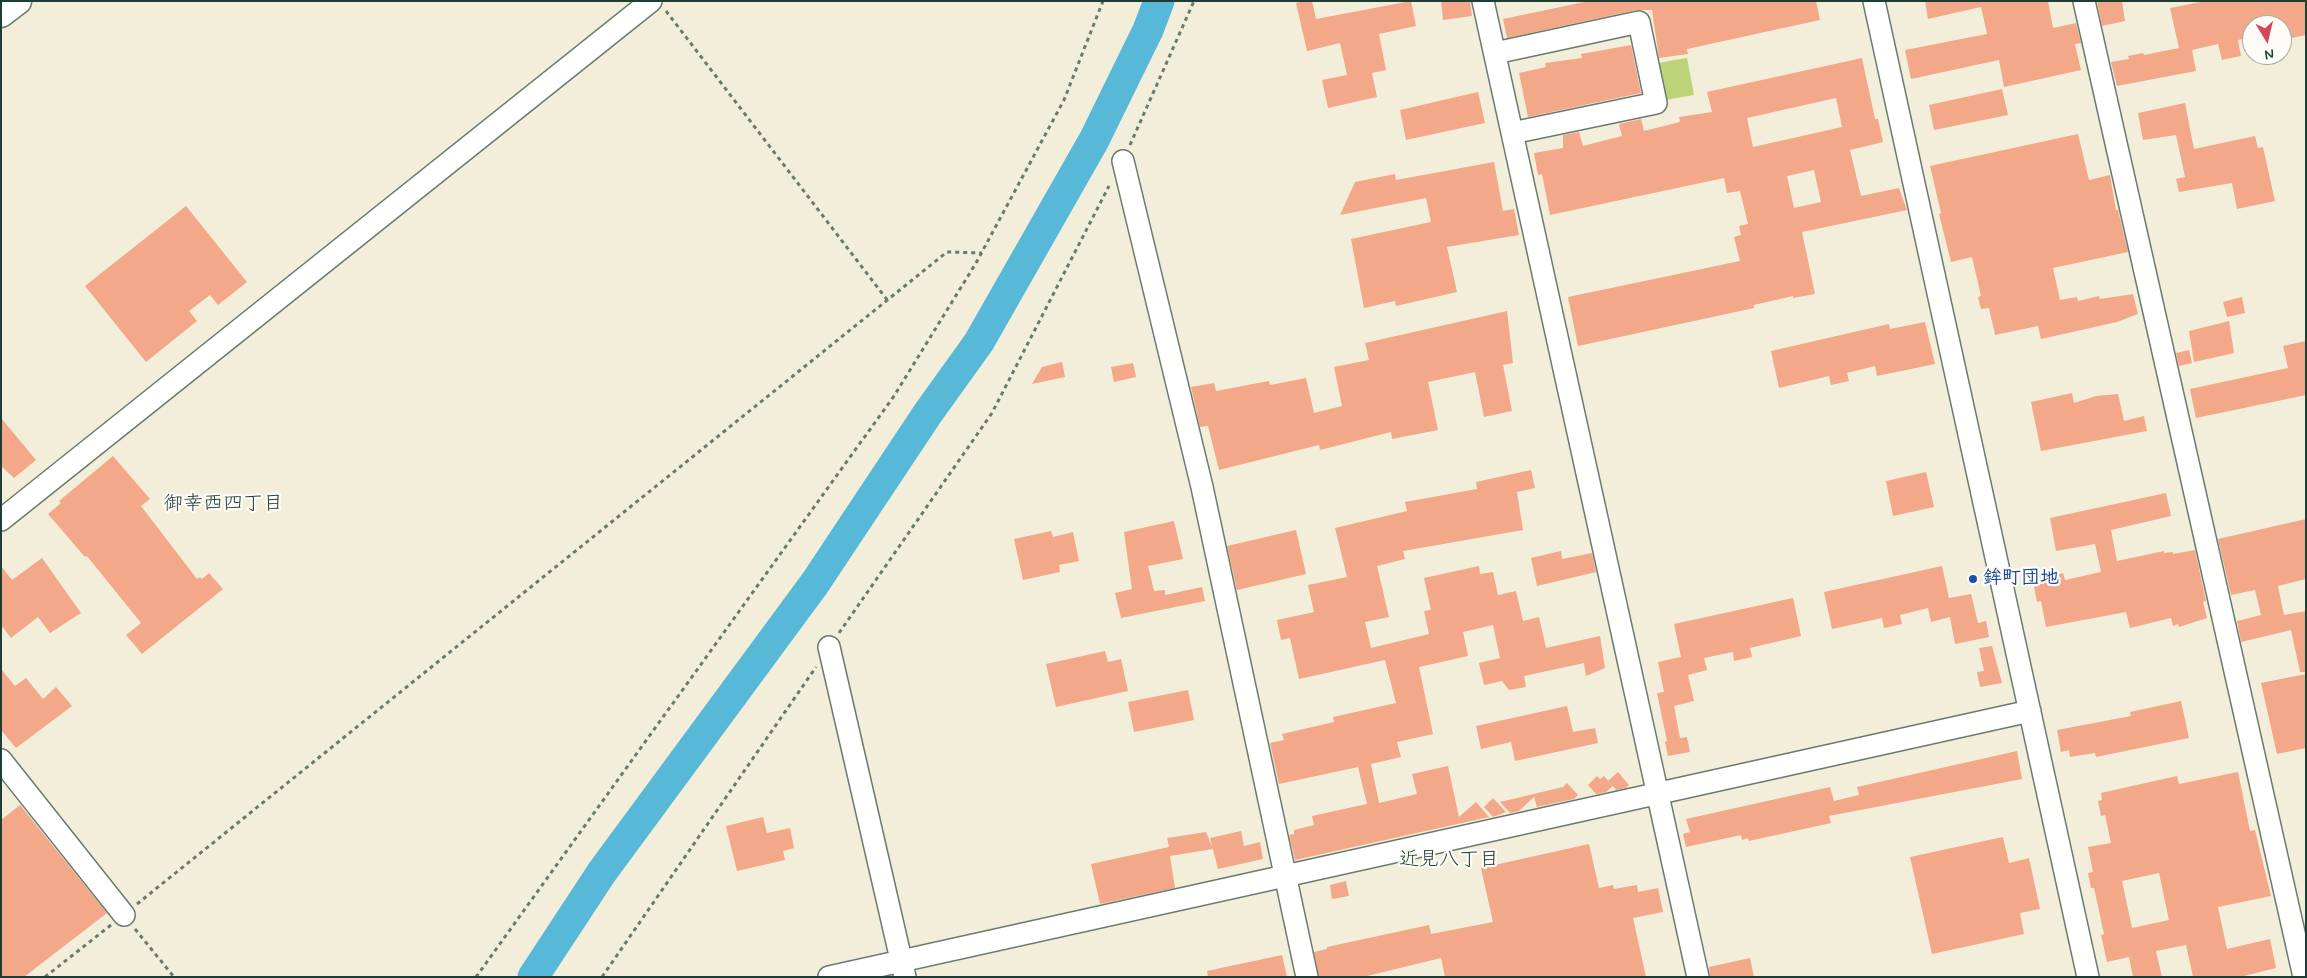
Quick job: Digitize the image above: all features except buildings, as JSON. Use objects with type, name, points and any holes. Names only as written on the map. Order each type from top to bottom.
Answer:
[{"type":"main road","points":[[1,14],[18,1]]},
{"type":"street","points":[[1483,1],[1698,977]]},
{"type":"street","points":[[1874,1],[2088,977]]},
{"type":"street","points":[[2084,1],[2304,977]]},
{"type":"street","points":[[1,520],[658,5]]},
{"type":"street","points":[[1494,53],[1639,22],[1656,103],[1512,133]]},
{"type":"street","points":[[1122,161],[1202,487],[1307,977]]},
{"type":"street","points":[[829,648],[904,969]]},
{"type":"street","points":[[829,977],[904,969],[1286,876],[2030,711]]},
{"type":"street","points":[[1,760],[124,915]]},
{"type":"path","points":[[476,977],[894,396],[982,253],[1064,100],[1103,1]]},
{"type":"path","points":[[602,977],[992,413],[1122,161],[1194,1]]},
{"type":"path","points":[[658,5],[888,300]]},
{"type":"path","points":[[45,977],[946,252],[982,253]]},
{"type":"path","points":[[124,915],[174,977]]},
{"type":"green space","points":[[1687,58],[1694,95],[1665,100],[1658,63]]},
{"type":"waterway","points":[[533,977],[602,872],[815,583],[928,413],[979,342],[1094,140],[1148,30],[1159,1]]},
{"type":"place","name":"鉾町団地","points":[[1973,579]]},
{"type":"district","name":"御幸西四丁目","points":[[223,505]]},
{"type":"district","name":"近見八丁目","points":[[1449,861]]}]
